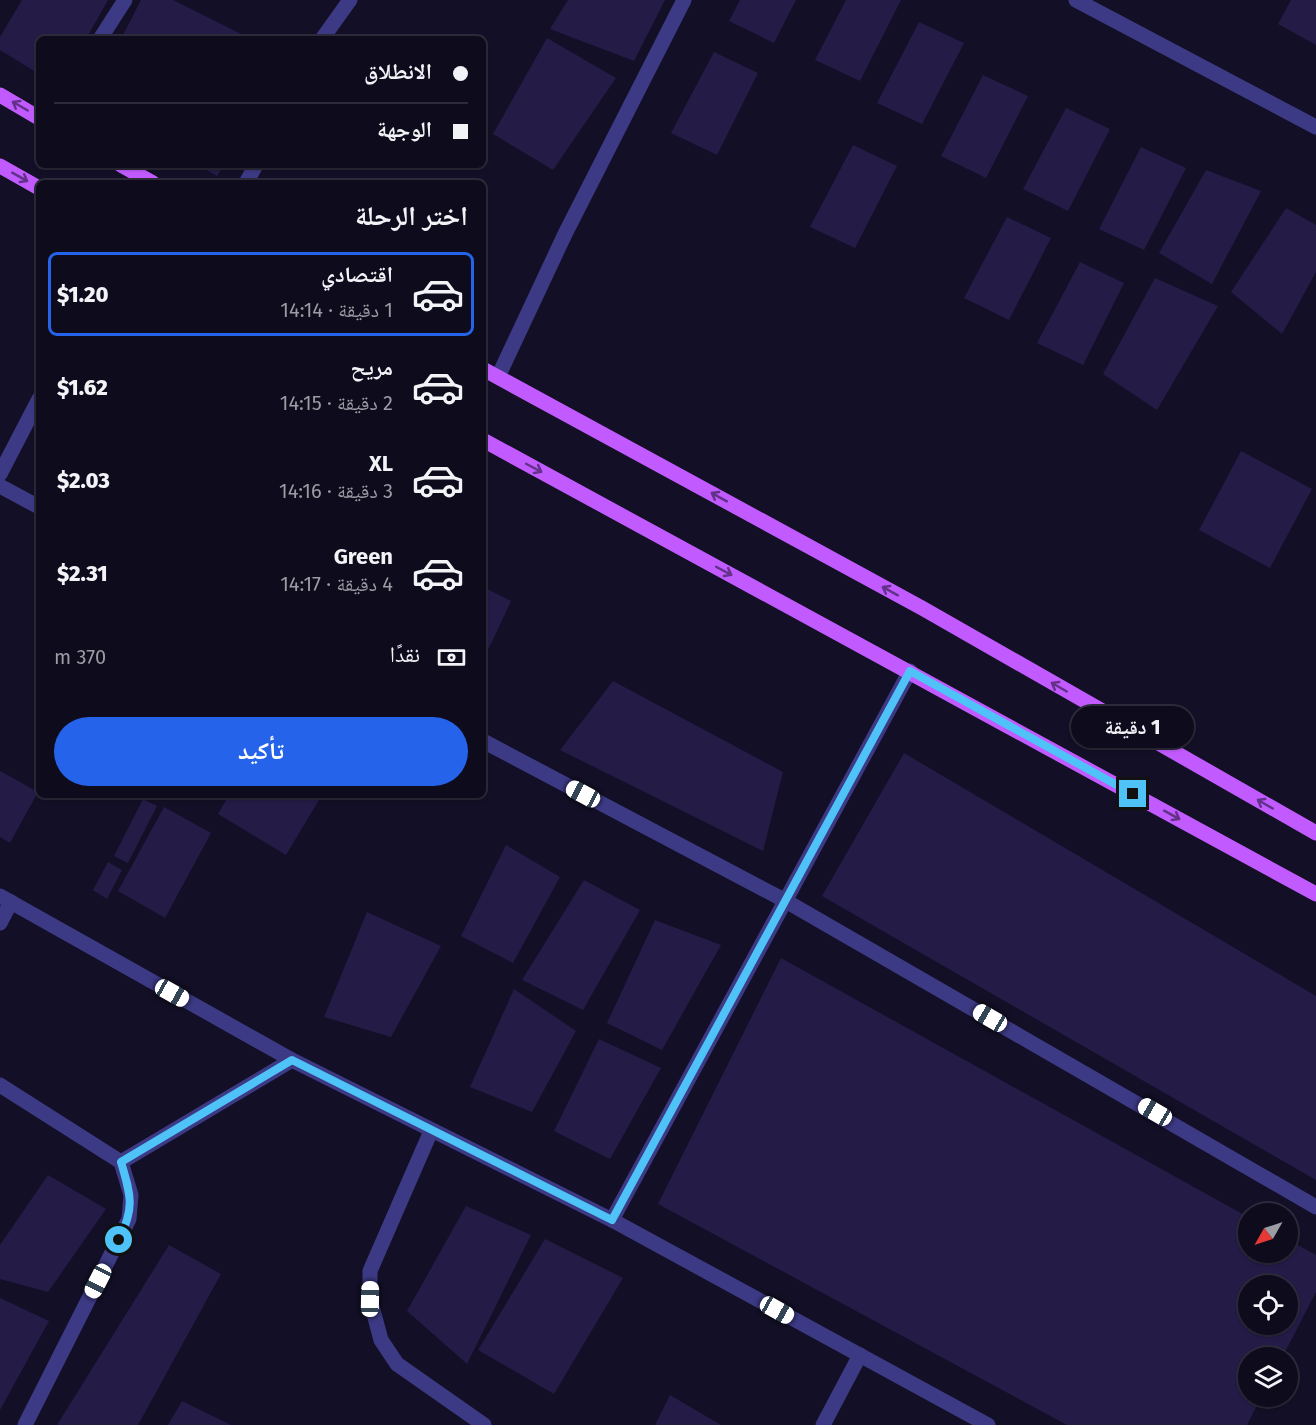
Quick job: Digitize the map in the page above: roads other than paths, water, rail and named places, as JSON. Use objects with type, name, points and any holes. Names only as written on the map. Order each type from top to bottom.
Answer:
[{"type":"main road","points":[[0,95],[36,116]]},
{"type":"main road","points":[[0,166],[36,186]]},
{"type":"main road","points":[[126,168],[148,180]]},
{"type":"main road","points":[[486,371],[922,608],[1316,833]]},
{"type":"main road","points":[[486,442],[1316,894]]},
{"type":"street","points":[[102,36],[125,0]]},
{"type":"street","points":[[324,36],[350,0]]},
{"type":"street","points":[[498,377],[565,234],[684,0]]},
{"type":"street","points":[[1076,0],[1316,127]]},
{"type":"street","points":[[0,474],[36,405]]},
{"type":"street","points":[[0,486],[36,505]]},
{"type":"street","points":[[612,1220],[910,671]]},
{"type":"street","points":[[486,743],[784,900],[1316,1207]]},
{"type":"street","points":[[0,923],[5,899],[292,1060],[612,1220],[988,1425]]},
{"type":"street","points":[[121,1162],[292,1060]]},
{"type":"street","points":[[0,1084],[121,1162],[131,1195],[129,1220],[25,1425]]},
{"type":"street","points":[[431,1131],[370,1271],[370,1299],[381,1340],[397,1364],[484,1425]]},
{"type":"street","points":[[823,1425],[860,1355]]}]
